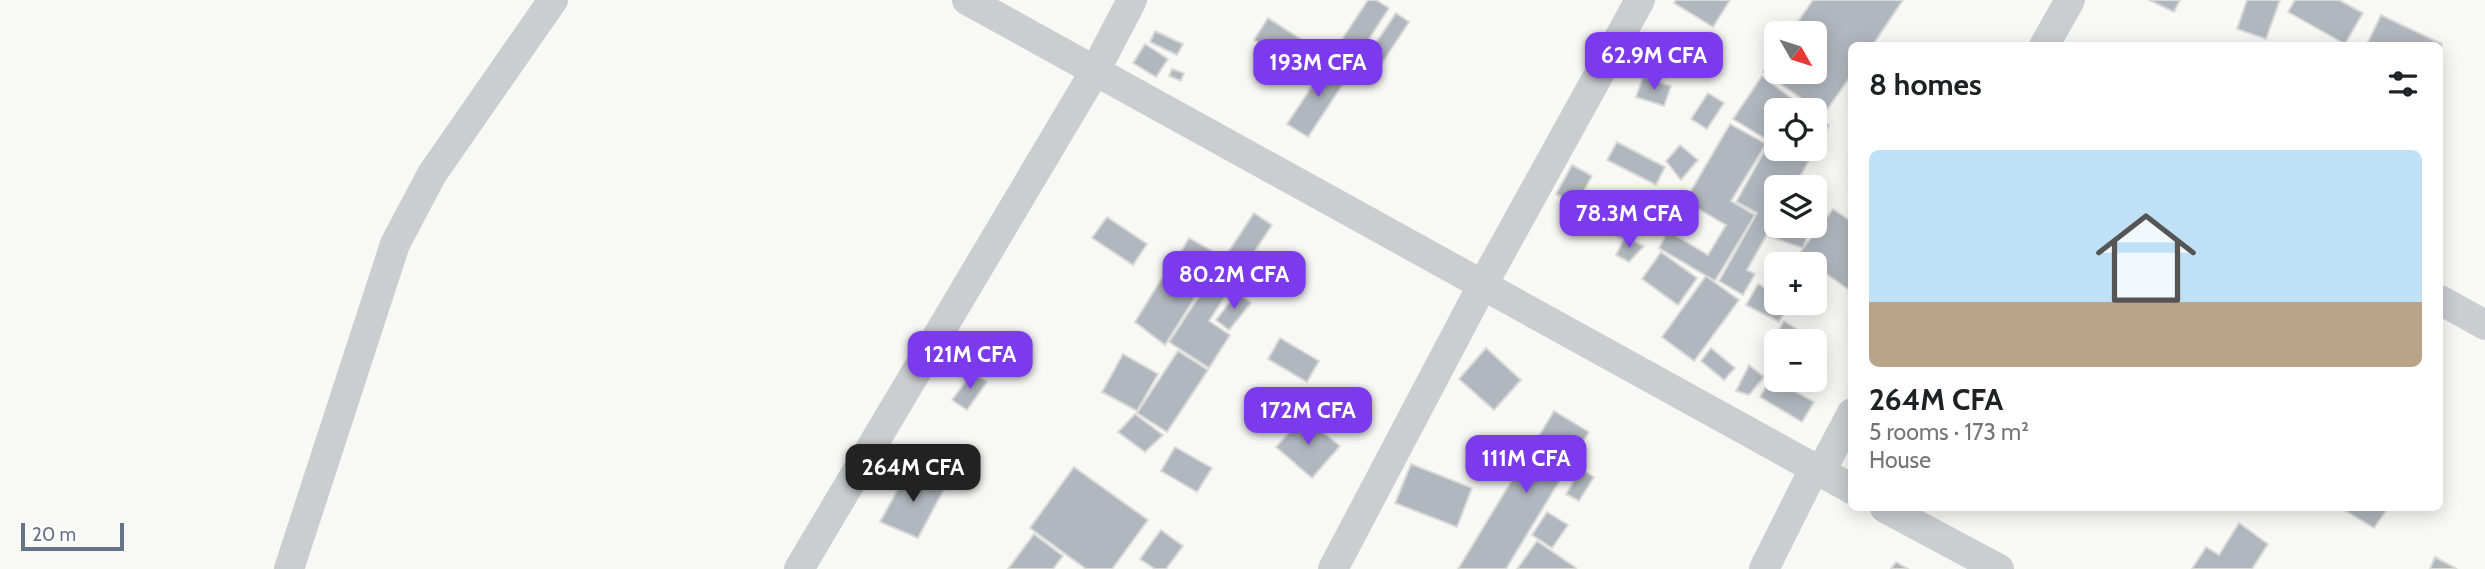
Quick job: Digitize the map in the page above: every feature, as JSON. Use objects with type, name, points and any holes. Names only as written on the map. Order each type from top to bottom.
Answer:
[{"type":"street","points":[[289,569],[395,244],[432,174],[553,0]]},
{"type":"street","points":[[967,0],[1848,487]]},
{"type":"street","points":[[799,569],[1095,71],[1132,0]]},
{"type":"street","points":[[1333,569],[1482,286],[1640,0]]},
{"type":"street","points":[[2046,42],[2070,0]]},
{"type":"street","points":[[2443,302],[2485,326]]},
{"type":"street","points":[[1814,469],[1820,472],[1848,420]]},
{"type":"street","points":[[1764,569],[1814,469]]},
{"type":"street","points":[[1891,511],[1999,569]]},
{"type":"building","points":[[1368,0],[1376,0],[1389,8],[1352,65],[1333,53]]},
{"type":"building","points":[[1676,0],[1730,0],[1713,27],[1674,3]]},
{"type":"building","points":[[1813,0],[1903,0],[1875,42],[1848,42],[1848,80],[1827,110],[1827,98],[1801,98],[1780,84],[1827,84],[1827,21],[1798,21]]},
{"type":"building","points":[[2149,0],[2180,0],[2174,12]]},
{"type":"building","points":[[2247,0],[2280,0],[2266,39],[2237,29]]},
{"type":"building","points":[[2295,0],[2339,0],[2363,13],[2346,42],[2341,42],[2288,12]]},
{"type":"building","points":[[1396,13],[1409,22],[1369,83],[1355,74]]},
{"type":"building","points":[[2381,15],[2438,42],[2368,42]]},
{"type":"building","points":[[1268,18],[1302,40],[1288,62],[1254,40]]},
{"type":"building","points":[[1155,31],[1183,44],[1177,55],[1150,42]]},
{"type":"building","points":[[1145,44],[1168,59],[1156,77],[1133,63]]},
{"type":"building","points":[[1329,61],[1349,75],[1308,137],[1287,124]]},
{"type":"building","points":[[1172,69],[1184,73],[1181,81],[1169,76]]},
{"type":"building","points":[[1762,76],[1764,84],[1773,84],[1791,98],[1764,98],[1764,138],[1733,119]]},
{"type":"building","points":[[1643,77],[1671,86],[1664,106],[1636,97]]},
{"type":"building","points":[[1708,93],[1724,103],[1707,129],[1691,119]]},
{"type":"building","points":[[1730,124],[1764,143],[1764,147],[1731,201],[1755,215],[1715,281],[1659,248],[1668,231],[1708,255],[1726,225],[1685,201]]},
{"type":"building","points":[[1617,142],[1665,167],[1656,185],[1607,160]]},
{"type":"building","points":[[1680,145],[1698,160],[1681,180],[1666,161]]},
{"type":"building","points":[[1764,152],[1764,161],[1809,161],[1801,175],[1764,175],[1765,238],[1747,270],[1755,274],[1743,295],[1719,281],[1757,213],[1736,202]]},
{"type":"building","points":[[1572,165],[1592,176],[1576,205],[1556,194]]},
{"type":"building","points":[[1593,193],[1635,215],[1621,238],[1577,214]]},
{"type":"building","points":[[1833,209],[1848,219],[1848,289],[1827,274],[1827,252],[1801,252],[1811,238],[1827,238],[1827,217]]},
{"type":"building","points":[[1254,213],[1272,225],[1209,321],[1230,335],[1209,368],[1169,342]]},
{"type":"building","points":[[1107,217],[1147,244],[1133,265],[1092,238]]},
{"type":"building","points":[[1625,237],[1644,246],[1629,262],[1616,255]]},
{"type":"building","points":[[1189,238],[1221,256],[1211,275],[1178,257]]},
{"type":"building","points":[[1773,238],[1806,238],[1803,248]]},
{"type":"building","points":[[1661,252],[1697,278],[1678,305],[1642,279]]},
{"type":"building","points":[[1175,257],[1207,278],[1165,345],[1135,322]]},
{"type":"building","points":[[1706,276],[1739,300],[1694,361],[1662,337]]},
{"type":"building","points":[[1758,284],[1764,287],[1764,314],[1746,305]]},
{"type":"building","points":[[1238,292],[1251,303],[1229,330],[1216,320]]},
{"type":"building","points":[[1765,315],[1783,315],[1779,322]]},
{"type":"building","points":[[1784,321],[1797,329],[1779,329]]},
{"type":"building","points":[[1280,338],[1319,361],[1307,382],[1268,359]]},
{"type":"building","points":[[1486,348],[1521,380],[1494,410],[1459,379]]},
{"type":"building","points":[[1711,348],[1735,368],[1724,380],[1701,361]]},
{"type":"building","points":[[1178,351],[1208,370],[1167,432],[1137,413]]},
{"type":"building","points":[[1123,354],[1158,374],[1137,411],[1102,392]]},
{"type":"building","points":[[1749,365],[1764,377],[1749,395],[1736,391]]},
{"type":"building","points":[[973,372],[987,382],[967,410],[952,400]]},
{"type":"building","points":[[1764,390],[1796,392],[1814,402],[1802,422],[1760,397]]},
{"type":"building","points":[[1554,411],[1589,432],[1506,569],[1458,569]]},
{"type":"building","points":[[1135,414],[1163,435],[1145,452],[1118,432]]},
{"type":"building","points":[[1304,416],[1340,446],[1312,478],[1276,447]]},
{"type":"building","points":[[1175,447],[1212,468],[1197,492],[1161,471]]},
{"type":"building","points":[[1411,464],[1472,488],[1457,527],[1395,503]]},
{"type":"building","points":[[910,467],[944,489],[918,538],[880,522]]},
{"type":"building","points":[[1074,467],[1148,520],[1112,569],[1086,569],[1030,528]]},
{"type":"building","points":[[1581,469],[1594,477],[1579,501],[1566,494]]},
{"type":"building","points":[[2346,511],[2386,511],[2374,528]]},
{"type":"building","points":[[1547,512],[1568,525],[1552,548],[1532,535]]},
{"type":"building","points":[[2239,523],[2268,544],[2252,569],[2192,569],[2206,547],[2219,555]]},
{"type":"building","points":[[1161,530],[1183,546],[1166,569],[1155,569],[1140,559]]},
{"type":"building","points":[[1034,534],[1063,556],[1053,569],[1008,569]]},
{"type":"building","points":[[1537,541],[1576,568],[1517,569]]},
{"type":"building","points":[[2435,557],[2457,569],[2430,569]]},
{"type":"building","points":[[1896,562],[1908,569],[1891,569]]}]
